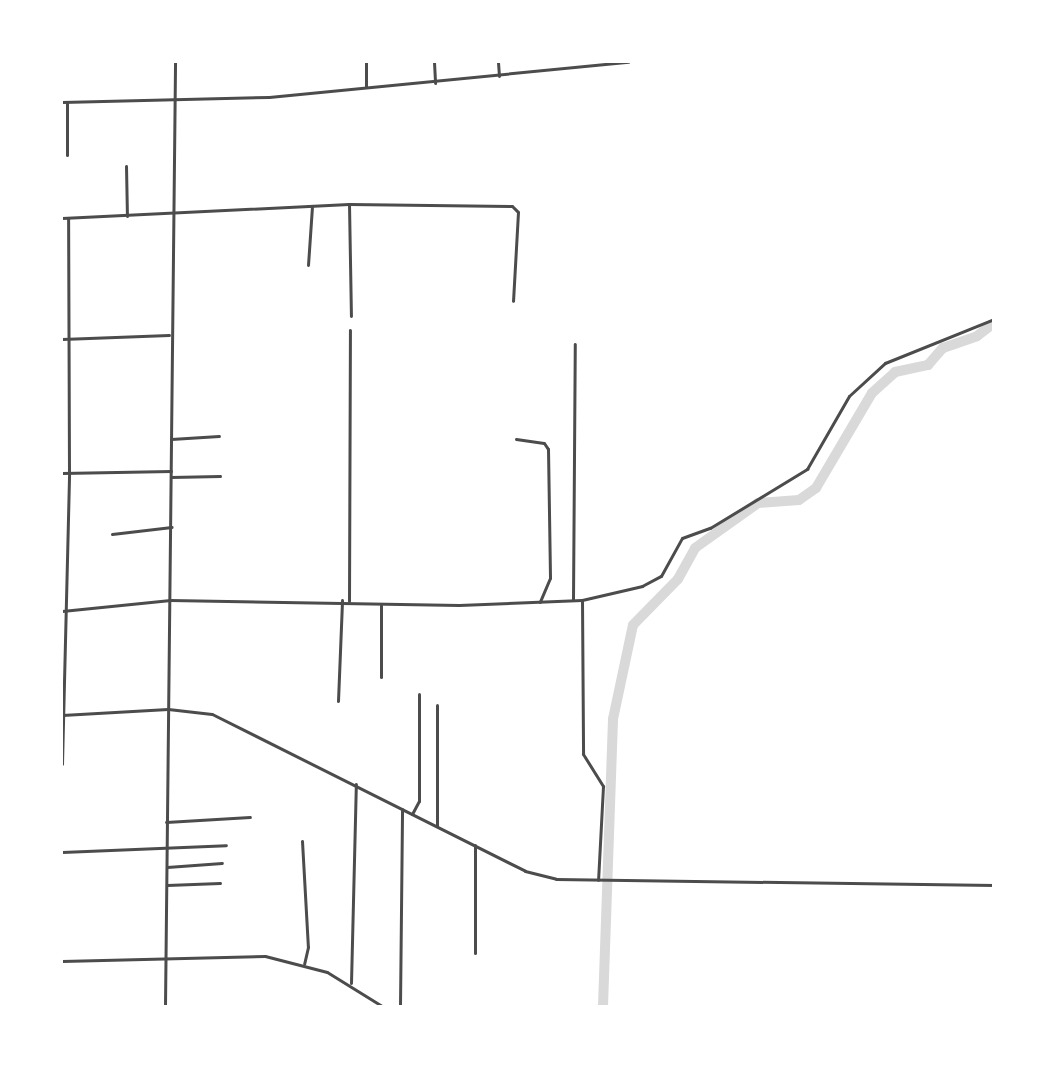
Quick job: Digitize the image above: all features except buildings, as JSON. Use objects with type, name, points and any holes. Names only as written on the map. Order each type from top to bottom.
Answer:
[{"type":"street","points":[[165,1006],[172,527],[169,335],[175,62]]},
{"type":"street","points":[[366,62],[366,87]]},
{"type":"street","points":[[434,62],[435,83]]},
{"type":"street","points":[[498,62],[499,76]]},
{"type":"street","points":[[62,102],[174,100],[435,83],[628,62]]},
{"type":"street","points":[[67,102],[67,155]]},
{"type":"street","points":[[126,166],[127,216]]},
{"type":"street","points":[[349,204],[351,316]]},
{"type":"street","points":[[62,218],[349,204],[512,206],[518,212],[513,301]]},
{"type":"street","points":[[308,265],[312,206]]},
{"type":"street","points":[[62,764],[62,715],[68,611],[71,339],[68,218]]},
{"type":"street","points":[[62,611],[170,600],[342,600],[381,605],[582,600],[655,582],[677,553],[687,534],[710,528],[807,469],[849,396],[885,363],[993,320]]},
{"type":"street","points":[[349,601],[350,330]]},
{"type":"street","points":[[62,339],[169,335]]},
{"type":"street","points":[[573,600],[575,344]]},
{"type":"street","points":[[171,439],[219,436]]},
{"type":"street","points":[[516,439],[544,443],[548,449],[550,578],[540,602]]},
{"type":"street","points":[[62,473],[171,471]]},
{"type":"street","points":[[171,477],[220,476]]},
{"type":"street","points":[[112,534],[172,527]]},
{"type":"street","points":[[338,701],[342,600]]},
{"type":"street","points":[[582,600],[583,754],[603,786],[600,881]]},
{"type":"street","points":[[381,605],[381,678]]},
{"type":"street","points":[[412,814],[419,801],[419,694]]},
{"type":"street","points":[[437,705],[437,826]]},
{"type":"street","points":[[62,715],[168,710],[212,714],[536,874],[600,881],[638,882],[826,879],[993,885]]},
{"type":"street","points":[[351,983],[356,784]]},
{"type":"street","points":[[400,1006],[402,809]]},
{"type":"street","points":[[166,822],[250,817]]},
{"type":"street","points":[[303,841],[308,947],[303,965]]},
{"type":"street","points":[[62,852],[226,845]]},
{"type":"street","points":[[475,845],[475,953]]},
{"type":"street","points":[[167,867],[222,863]]},
{"type":"street","points":[[167,885],[220,883]]},
{"type":"street","points":[[62,961],[266,956],[303,965],[351,983],[382,1006]]},
{"type":"waterway","points":[[603,1006],[613,719],[633,625],[678,579],[695,548],[758,503],[799,500],[816,488],[872,393],[895,372],[928,365],[943,348],[977,336],[994,323]]}]
